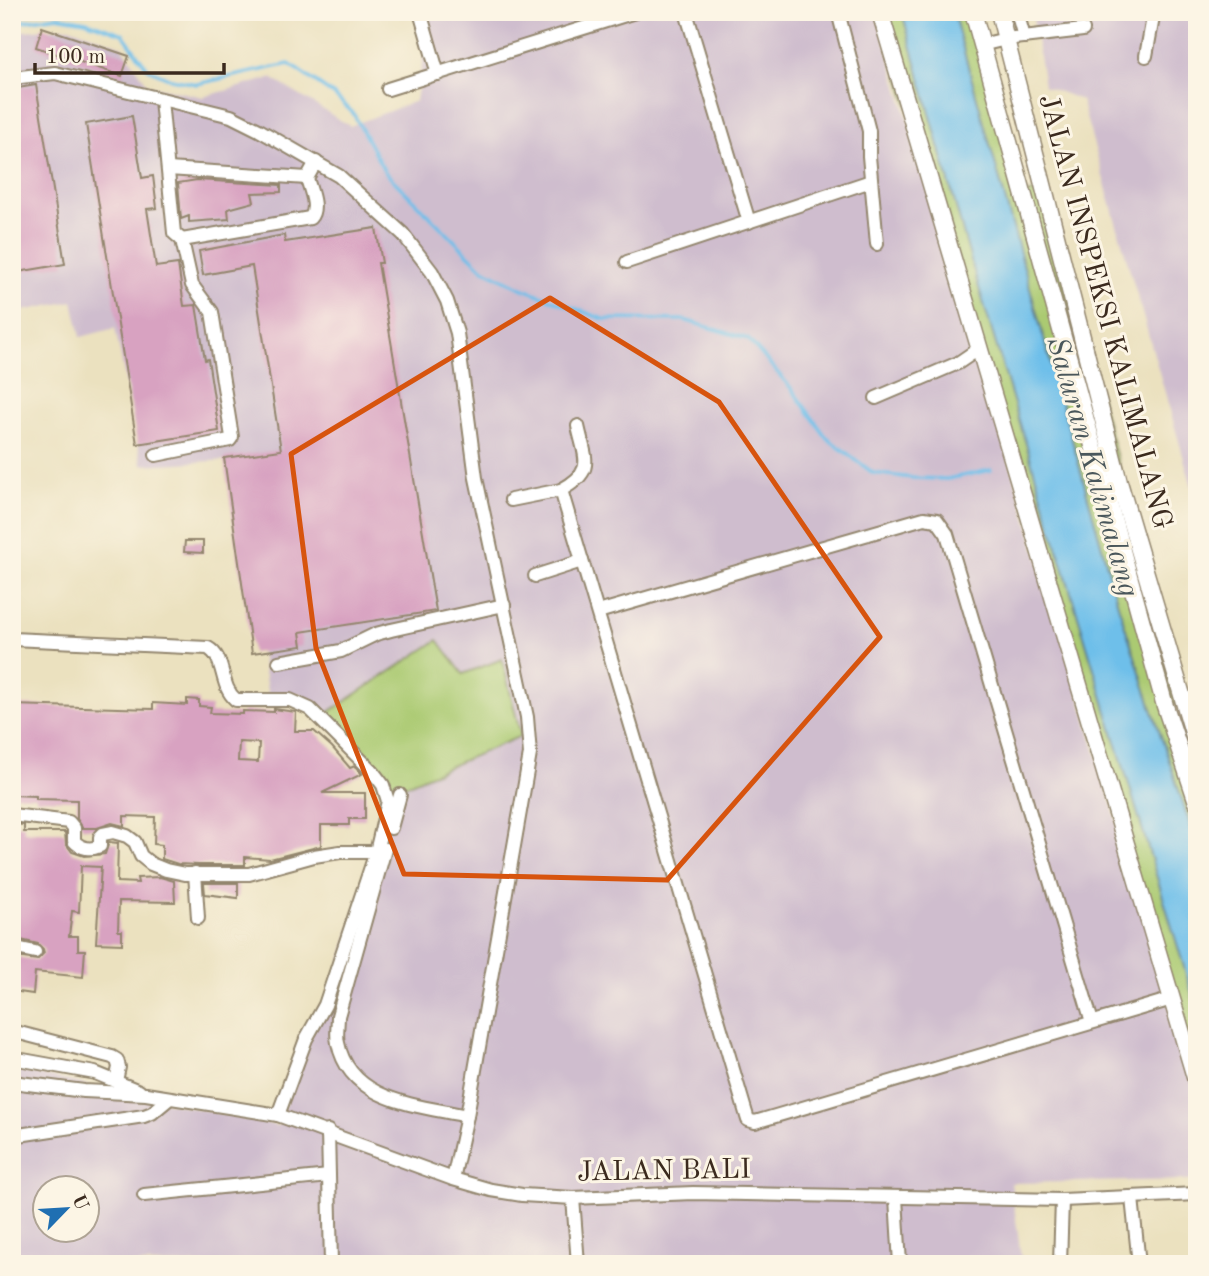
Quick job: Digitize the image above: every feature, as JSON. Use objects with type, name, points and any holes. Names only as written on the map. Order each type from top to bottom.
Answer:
[{"type":"main road","points":[[880,12],[1197,1084]]},
{"type":"main road","name":"JALAN INSPEKSI KALIMALANG","points":[[973,12],[1102,486],[1165,706],[1197,802]]},
{"type":"main road","name":"JALAN INSPEKSI KALIMALANG","points":[[999,12],[1119,482],[1197,746]]},
{"type":"main road","points":[[1022,195],[1044,190]]},
{"type":"main road","points":[[1102,486],[1119,482]]},
{"type":"main road","points":[[1165,706],[1183,702]]},
{"type":"street","points":[[420,12],[438,74]]},
{"type":"street","points":[[388,89],[635,12]]},
{"type":"street","points":[[685,12],[750,222]]},
{"type":"street","points":[[838,12],[869,131],[877,244]]},
{"type":"street","points":[[1017,12],[1024,37]]},
{"type":"street","points":[[1146,56],[1154,12]]},
{"type":"street","points":[[981,45],[1006,39],[1083,30]]},
{"type":"street","points":[[12,78],[55,73],[231,116],[339,176],[403,234],[432,272],[447,301],[457,333],[476,478],[527,717],[530,754],[467,1116],[453,1179]]},
{"type":"street","points":[[156,455],[232,440],[212,312],[192,285],[182,240],[174,233],[161,100]]},
{"type":"street","points":[[182,240],[310,218],[315,209],[307,178],[316,162]]},
{"type":"street","points":[[168,169],[307,178]]},
{"type":"street","points":[[627,262],[871,181]]},
{"type":"street","points":[[876,398],[958,363],[980,348]]},
{"type":"street","points":[[511,500],[561,490],[582,477],[585,469],[578,425]]},
{"type":"street","points":[[561,490],[748,1120],[755,1122],[1172,999]]},
{"type":"street","points":[[598,612],[924,518],[937,520],[947,534],[1092,1022]]},
{"type":"street","points":[[535,576],[582,562]]},
{"type":"street","points":[[279,662],[341,651],[391,630],[504,606]]},
{"type":"street","points":[[12,639],[208,649],[215,652],[219,658],[228,694],[236,700],[280,699],[299,703],[321,719],[383,785],[388,801],[376,852],[325,1005],[306,1039],[278,1115]]},
{"type":"street","points":[[400,795],[338,1016],[337,1041],[346,1068],[364,1086],[384,1097],[467,1116]]},
{"type":"street","points":[[12,815],[69,822],[74,828],[75,841],[90,849],[100,846],[100,837],[103,834],[113,832],[127,836],[135,842],[141,856],[150,864],[166,870],[195,873],[248,874],[314,856],[340,852],[376,852]]},
{"type":"street","points":[[195,873],[198,918]]},
{"type":"street","points":[[12,947],[35,951]]},
{"type":"street","points":[[12,1031],[112,1056],[119,1067],[116,1081]]},
{"type":"street","name":"JALAN BALI","points":[[12,1058],[95,1073],[146,1094]]},
{"type":"street","name":"JALAN BALI","points":[[12,1082],[84,1091],[146,1094],[278,1115],[328,1131],[453,1179],[491,1190],[522,1195],[573,1198],[693,1193],[1062,1200],[1197,1194]]},
{"type":"street","points":[[12,1136],[144,1116],[170,1098]]},
{"type":"street","points":[[328,1131],[331,1264]]},
{"type":"street","points":[[144,1195],[329,1176]]},
{"type":"street","points":[[573,1198],[578,1264]]},
{"type":"street","points":[[896,1198],[900,1264]]},
{"type":"street","points":[[1132,1198],[1139,1264]]},
{"type":"street","points":[[1060,1264],[1062,1200]]},
{"type":"highlighted area","points":[[550,298],[719,402],[880,637],[667,880],[404,874],[316,648],[291,454]]},
{"type":"shaded area","points":[[414,12],[876,12],[1197,1093],[1197,1180],[1011,1183],[1022,1264],[12,1264],[12,1069],[278,1126],[315,1025],[333,992],[387,793],[463,675],[438,641],[326,714],[299,693],[268,697],[231,460],[142,465],[115,328],[81,337],[73,301],[12,313],[12,32],[69,27],[122,46],[148,85],[203,97],[271,78],[350,126],[416,101],[425,47]]},
{"type":"shaded area","points":[[1032,12],[1197,12],[1197,504],[1081,100],[1044,86]]},
{"type":"green space","points":[[880,12],[902,12],[973,268],[1197,1010],[1197,1084]]},
{"type":"green space","points":[[953,12],[973,12],[1022,195],[1044,189],[1183,702],[1165,706],[1197,802],[1197,846],[1118,605]]},
{"type":"green space","points":[[438,640],[463,674],[502,659],[521,736],[387,793],[326,714]]},
{"type":"water","points":[[902,12],[953,12],[1118,605],[1197,846],[1197,1010],[973,268]]},
{"type":"building","points":[[42,27],[129,56],[122,76],[36,47]]},
{"type":"building","points":[[36,85],[65,264],[12,273],[12,89]]},
{"type":"building","points":[[132,116],[142,178],[153,176],[157,208],[147,209],[156,267],[178,264],[184,306],[196,305],[205,360],[208,359],[219,431],[137,444],[86,124]]},
{"type":"building","points":[[197,180],[281,185],[281,192],[252,193],[254,202],[228,209],[229,219],[189,222],[189,216],[181,219],[178,183]]},
{"type":"building","points":[[376,228],[382,263],[378,263],[436,611],[300,632],[302,646],[252,653],[224,458],[281,450],[252,266],[203,275],[199,251],[284,235],[285,242]]},
{"type":"building","points":[[185,541],[203,541],[203,553],[184,552]]},
{"type":"building","points":[[187,699],[199,700],[199,706],[211,707],[210,713],[243,714],[243,711],[274,712],[274,709],[296,712],[295,731],[314,731],[350,768],[355,766],[362,774],[322,793],[365,793],[365,819],[349,819],[349,825],[321,825],[321,846],[270,859],[245,857],[245,865],[178,864],[162,859],[162,845],[154,844],[155,817],[124,816],[124,826],[112,823],[97,828],[83,828],[77,819],[77,800],[36,799],[36,796],[12,795],[12,705],[153,709],[153,703],[187,705]],"holes":[[[239,742],[259,743],[258,762],[238,761]]]},
{"type":"building","points":[[12,824],[24,825],[24,832],[65,832],[66,844],[72,852],[84,856],[105,854],[109,842],[118,843],[117,882],[138,883],[137,878],[160,877],[174,881],[175,902],[119,901],[118,931],[122,931],[122,944],[96,943],[101,867],[81,866],[79,912],[72,911],[69,936],[78,936],[78,950],[85,950],[83,977],[35,972],[33,994],[12,991],[16,957],[37,960],[44,953],[38,944],[12,938]]},
{"type":"building","points":[[204,883],[238,883],[238,898],[205,894]]},
{"type":"waterway","points":[[12,23],[57,16],[86,21],[123,34],[148,69],[171,79],[197,84],[289,64],[334,95],[353,113],[385,172],[483,269],[521,288],[603,319],[684,320],[748,339],[791,388],[827,438],[873,473],[947,479],[991,470]]},
{"type":"water label","name":"Saluran Kalimalang","points":[[1092,467]]}]
